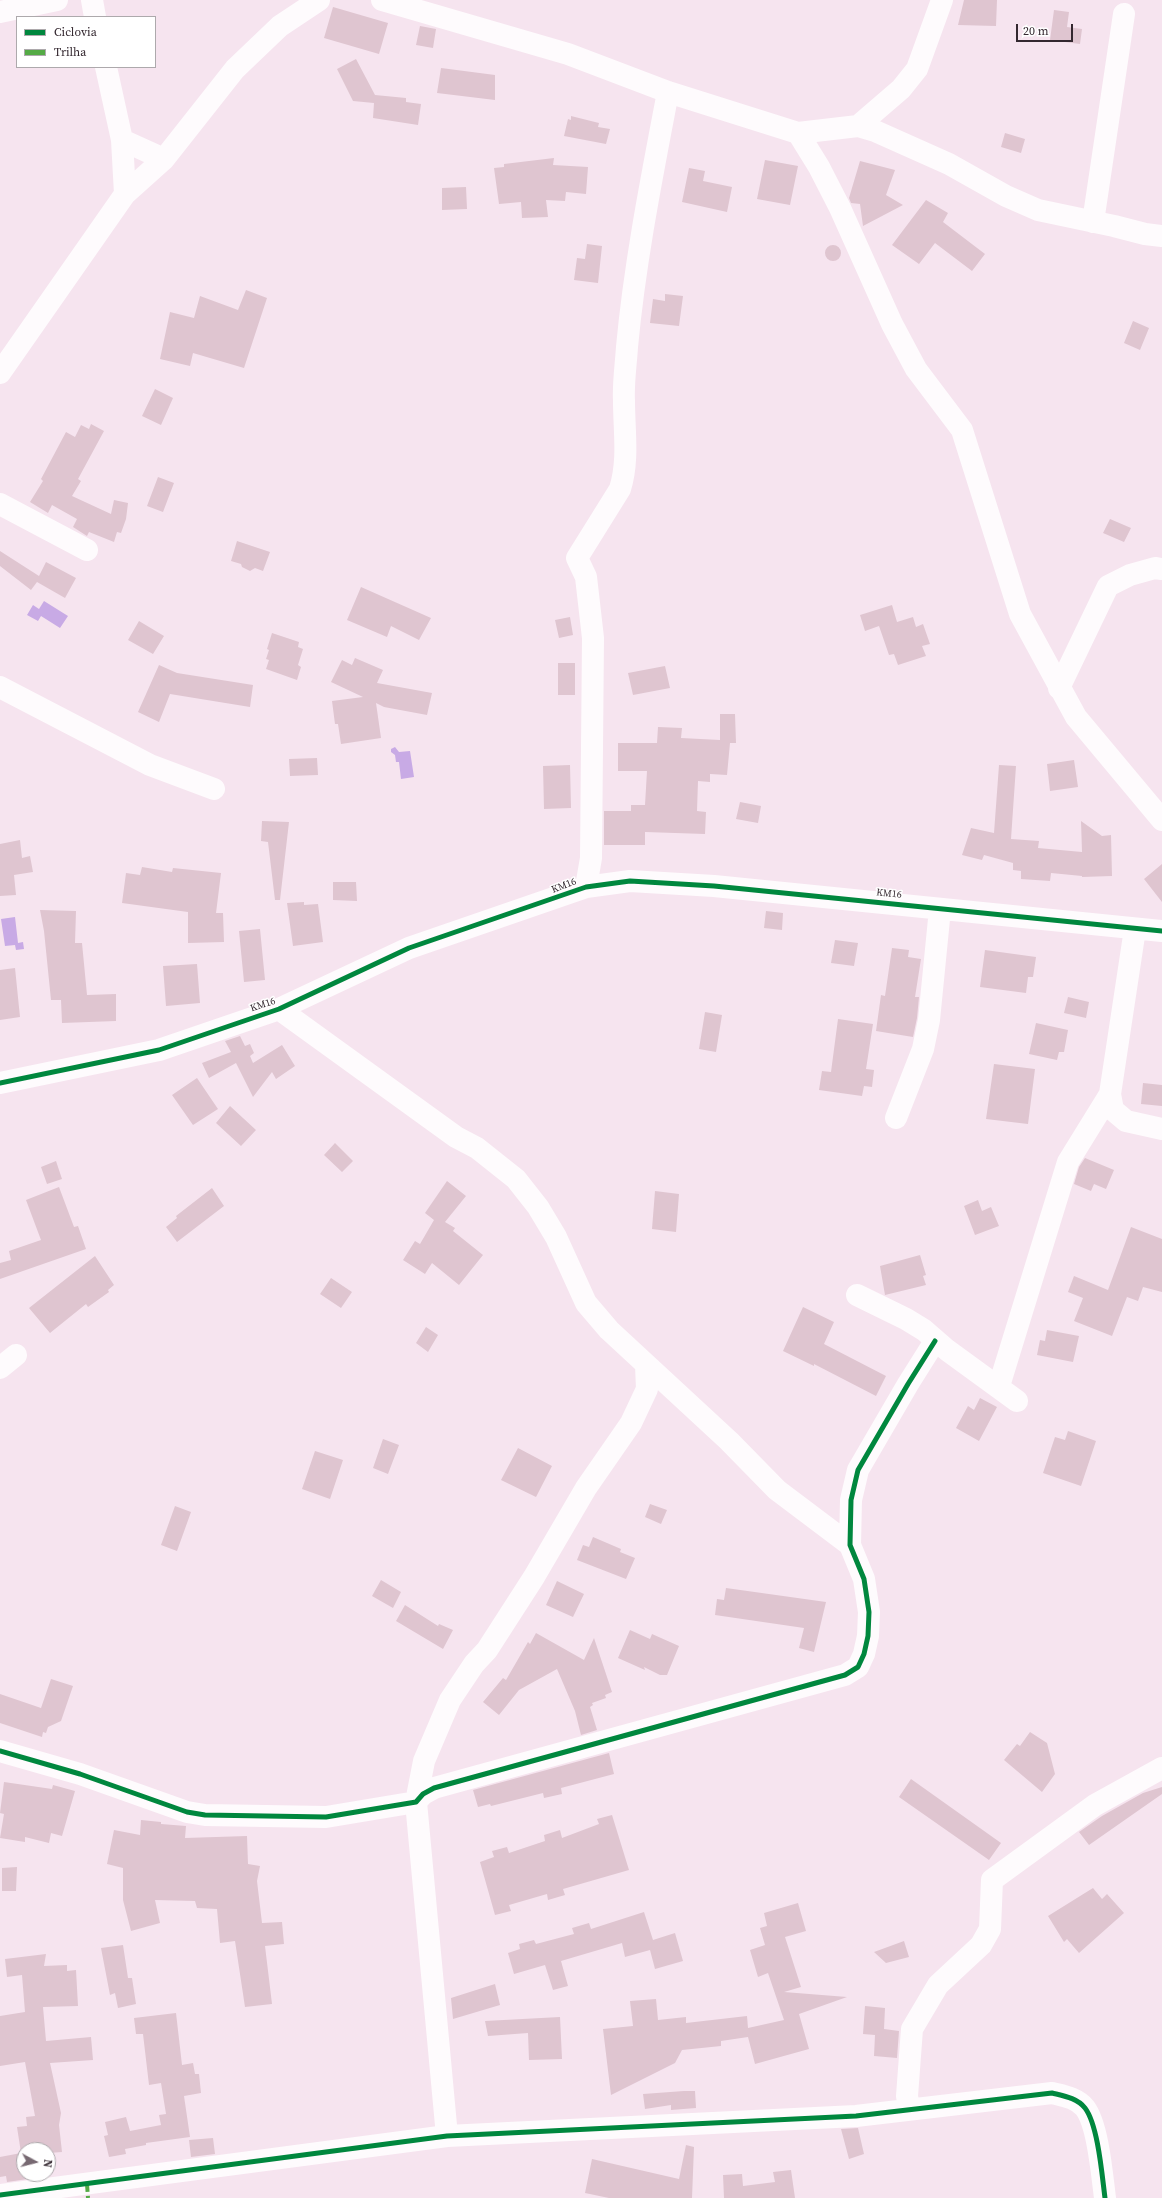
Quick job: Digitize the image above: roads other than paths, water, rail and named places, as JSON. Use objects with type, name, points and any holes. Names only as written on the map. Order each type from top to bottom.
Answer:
[{"type":"street","points":[[0,12],[57,0]]},
{"type":"street","points":[[92,0],[95,16]]},
{"type":"street","points":[[0,373],[126,194],[164,159],[235,68],[280,26],[319,0]]},
{"type":"street","points":[[382,0],[568,54],[668,92],[798,133],[828,131],[858,126],[875,131],[949,164],[1006,196],[1038,210],[1145,234],[1162,236]]},
{"type":"street","points":[[858,126],[901,89],[916,69],[942,0]]},
{"type":"street","points":[[1093,222],[1124,14]]},
{"type":"street","points":[[106,68],[122,140],[126,194]]},
{"type":"street","points":[[586,887],[591,858],[593,638],[586,577],[577,558],[620,488],[624,477],[626,460],[624,400],[627,346],[643,230],[668,92]]},
{"type":"street","points":[[819,167],[828,131]]},
{"type":"street","points":[[798,133],[819,167],[840,208],[892,324],[916,369],[962,430],[1020,614],[1059,688],[1076,717],[1162,820]]},
{"type":"street","points":[[122,140],[164,159]]},
{"type":"street","points":[[0,504],[87,550]]},
{"type":"street","points":[[1059,688],[1108,586],[1130,575],[1155,568],[1162,569]]},
{"type":"street","points":[[0,687],[150,764],[214,789]]},
{"type":"street","name":"KM16","points":[[0,1084],[159,1050],[279,1009],[409,948],[586,887],[630,881],[669,883],[1162,931]]},
{"type":"street","points":[[896,1118],[924,1042],[929,1020],[940,909]]},
{"type":"street","points":[[1135,929],[1110,1094],[1113,1110],[1126,1121],[1162,1129]]},
{"type":"street","points":[[279,1009],[456,1137],[477,1148],[516,1179],[538,1207],[556,1237],[586,1303],[608,1330],[729,1441],[777,1490],[850,1545]]},
{"type":"street","points":[[999,1386],[1068,1162],[1110,1094]]},
{"type":"street","points":[[857,1295],[906,1318],[924,1330],[935,1341],[999,1386],[1017,1401]]},
{"type":"street","points":[[0,1751],[80,1774],[174,1808],[205,1815],[326,1817],[416,1802],[423,1794],[434,1788],[845,1675],[858,1667],[864,1654],[868,1636],[869,1612],[864,1579],[850,1545],[851,1500],[858,1470],[935,1341]]},
{"type":"street","points":[[448,2136],[416,1802],[424,1761],[450,1700],[474,1664],[487,1650],[534,1577],[582,1494],[631,1423],[646,1389],[646,1365]]},
{"type":"street","points":[[909,2108],[907,2096],[912,2029],[938,1985],[981,1945],[990,1928],[992,1880],[1095,1805],[1162,1768]]},
{"type":"street","points":[[0,2195],[88,2191],[448,2136],[856,2116],[909,2108],[1052,2093],[1072,2098],[1084,2107],[1092,2119],[1105,2198]]}]
